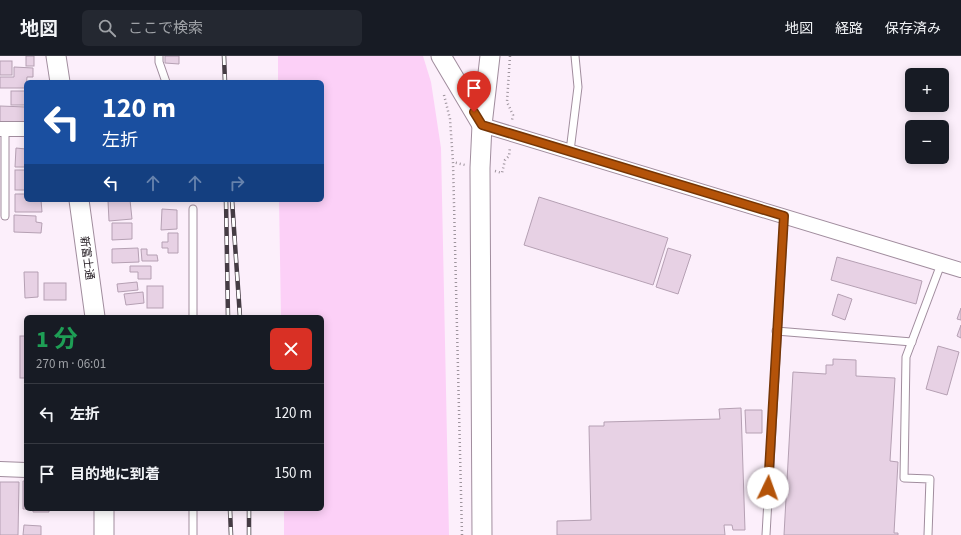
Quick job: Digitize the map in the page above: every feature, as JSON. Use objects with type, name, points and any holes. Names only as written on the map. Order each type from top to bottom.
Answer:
[{"type":"street","points":[[56,56],[60,80]]},
{"type":"street","points":[[441,56],[482,125],[961,270]]},
{"type":"street","points":[[482,535],[480,168],[482,125],[490,56]]},
{"type":"street","points":[[3,129],[24,129]]},
{"type":"street","name":"新富士通","points":[[79,202],[95,315]]},
{"type":"street","points":[[0,469],[24,470]]},
{"type":"street","points":[[104,511],[104,535]]},
{"type":"lane","points":[[159,56],[159,62],[165,80]]},
{"type":"lane","points":[[570,152],[578,87],[575,56]]},
{"type":"lane","points":[[3,129],[5,216]]},
{"type":"lane","points":[[193,209],[193,315]]},
{"type":"lane","points":[[766,535],[776,331],[784,216]]},
{"type":"lane","points":[[928,535],[930,479],[904,478],[906,357],[941,264]]},
{"type":"lane","points":[[776,331],[912,342]]},
{"type":"lane","points":[[193,511],[193,535]]},
{"type":"path","points":[[442,90],[450,119],[453,162]]},
{"type":"shaded area","points":[[278,56],[423,56],[431,82],[441,148],[449,535],[284,535],[284,511],[324,511],[324,315],[281,315],[279,202],[324,202],[324,80],[278,80]]},
{"type":"building","points":[[26,56],[34,56],[34,66],[26,66]]},
{"type":"building","points":[[165,56],[179,56],[179,64],[165,63]]},
{"type":"building","points":[[0,61],[12,61],[12,75],[0,75]]},
{"type":"building","points":[[14,67],[33,68],[33,77],[27,77],[27,80],[24,80],[24,88],[0,88],[0,77],[14,77]]},
{"type":"building","points":[[11,91],[24,91],[24,105],[11,105]]},
{"type":"building","points":[[0,106],[24,107],[24,123],[0,122]]},
{"type":"building","points":[[16,148],[24,149],[24,167],[15,167]]},
{"type":"building","points":[[15,170],[24,170],[24,190],[15,190]]},
{"type":"building","points":[[15,194],[24,194],[24,202],[41,202],[42,212],[15,212]]},
{"type":"building","points":[[539,197],[668,238],[653,285],[524,245]]},
{"type":"building","points":[[108,202],[130,202],[132,219],[109,221]]},
{"type":"building","points":[[162,209],[177,210],[177,229],[161,230]]},
{"type":"building","points":[[14,215],[36,216],[36,222],[42,223],[41,233],[14,232]]},
{"type":"building","points":[[112,223],[132,223],[132,239],[112,240]]},
{"type":"building","points":[[168,233],[178,233],[178,253],[168,253],[168,248],[162,248],[162,242],[168,242]]},
{"type":"building","points":[[138,248],[139,262],[112,263],[112,249]]},
{"type":"building","points":[[668,248],[691,255],[678,294],[656,287]]},
{"type":"building","points":[[141,249],[147,249],[147,255],[157,255],[158,261],[142,261]]},
{"type":"building","points":[[837,257],[922,281],[916,304],[831,280]]},
{"type":"building","points":[[130,266],[151,266],[151,279],[138,279],[138,272],[130,272]]},
{"type":"building","points":[[24,272],[38,272],[38,297],[25,298]]},
{"type":"building","points":[[137,282],[138,290],[118,292],[117,284]]},
{"type":"building","points":[[44,283],[66,283],[66,300],[44,300]]},
{"type":"building","points":[[147,286],[163,286],[163,308],[147,308]]},
{"type":"building","points":[[143,292],[144,303],[126,305],[124,294]]},
{"type":"building","points":[[838,294],[852,299],[845,320],[832,315]]},
{"type":"building","points":[[961,308],[961,320],[957,319]]},
{"type":"building","points":[[961,325],[961,338],[957,336]]},
{"type":"building","points":[[20,336],[24,336],[24,378],[20,378]]},
{"type":"building","points":[[938,346],[959,352],[947,395],[926,389]]},
{"type":"building","points":[[833,359],[856,360],[856,376],[895,378],[890,461],[898,462],[894,533],[898,533],[898,535],[784,535],[793,372],[826,374],[826,365],[833,365]]},
{"type":"building","points":[[741,408],[745,530],[733,530],[732,525],[724,525],[725,535],[557,535],[557,521],[591,520],[589,426],[604,426],[604,422],[720,419],[719,409]]},
{"type":"building","points":[[745,410],[762,410],[762,433],[746,433]]},
{"type":"building","points":[[23,481],[24,481],[24,509]]},
{"type":"building","points":[[0,482],[19,482],[18,535],[0,535]]},
{"type":"building","points":[[33,511],[49,511],[49,512]]},
{"type":"building","points":[[24,525],[41,526],[41,535],[23,535]]},
{"type":"railway","points":[[224,56],[225,80]]},
{"type":"railway","points":[[226,202],[228,315]]},
{"type":"railway","points":[[232,202],[240,315]]},
{"type":"railway","points":[[230,511],[231,535]]},
{"type":"railway","points":[[249,511],[249,535]]},
{"type":"route","points":[[474,112],[482,125],[784,216],[768,488]]}]
